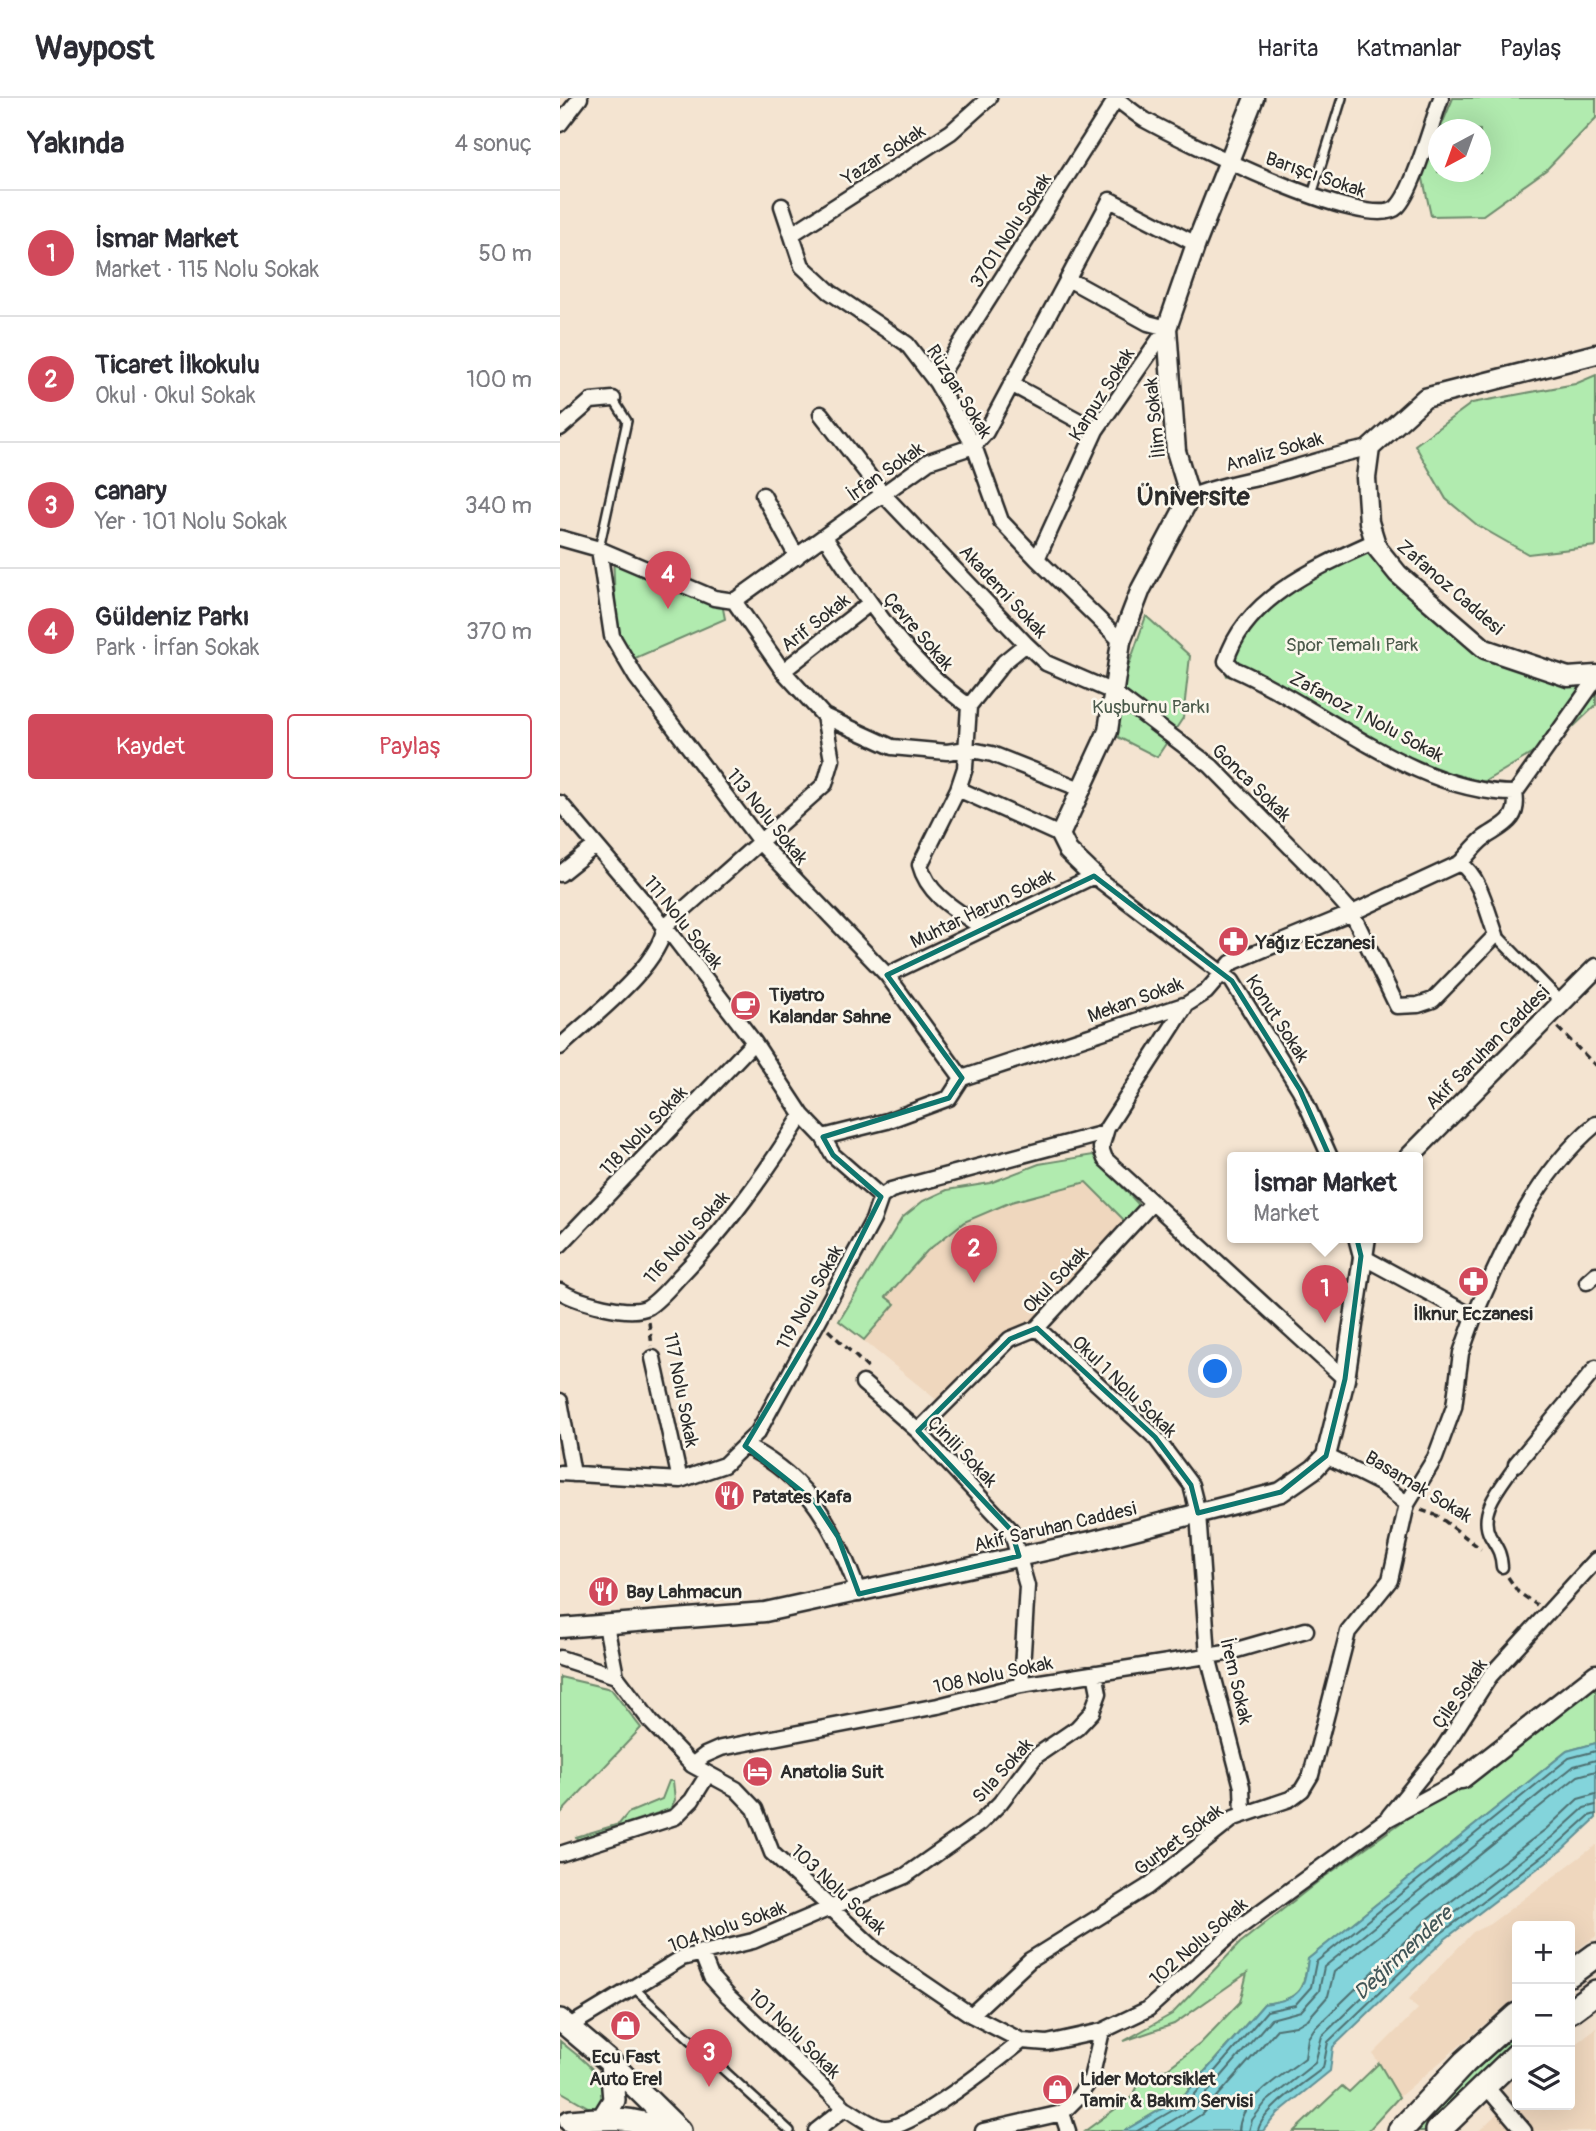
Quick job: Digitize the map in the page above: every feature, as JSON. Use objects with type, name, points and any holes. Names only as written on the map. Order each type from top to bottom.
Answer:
[{"type":"highway","points":[[1575,1970],[1596,1955]]},
{"type":"highway","points":[[1575,2007],[1596,1992]]},
{"type":"highway","points":[[1399,2131],[1465,2062],[1512,2020]]},
{"type":"highway","points":[[1438,2131],[1512,2059]]},
{"type":"main road","points":[[564,2023],[611,2063],[681,2131]]},
{"type":"main road","points":[[596,2124],[614,2100],[611,2063]]},
{"type":"main road","points":[[565,2118],[596,2124],[630,2120],[663,2131]]},
{"type":"street","points":[[560,124],[580,98]]},
{"type":"street","name":"Yazar Sokak","points":[[792,234],[951,132],[989,98]]},
{"type":"street","name":"İlim Sokak","points":[[1190,497],[1176,451],[1167,328],[1196,244],[1254,98]]},
{"type":"street","name":"Barışcı Sokak","points":[[1116,99],[1143,118],[1230,163],[1355,211],[1385,214],[1397,207],[1441,98]]},
{"type":"street","name":"3701 Nolu Sokak","points":[[936,382],[1116,99]]},
{"type":"street","points":[[974,446],[986,432],[1110,200],[1196,244]]},
{"type":"street","name":"Rüzgar Sokak","points":[[782,206],[802,266],[830,292],[907,344],[936,382],[974,446],[1001,520],[1037,559],[1122,641]]},
{"type":"street","points":[[1068,279],[1148,323],[1167,328]]},
{"type":"street","name":"Karpuz Sokak","points":[[1037,559],[1096,430],[1167,328]]},
{"type":"street","points":[[1370,448],[1425,398],[1465,385],[1596,354]]},
{"type":"street","points":[[1011,384],[1096,430]]},
{"type":"street","points":[[560,428],[591,401],[614,399]]},
{"type":"street","name":"Akademi Sokak","points":[[821,414],[883,495],[1026,644],[1046,663],[1113,692]]},
{"type":"street","name":"İrfan Sokak","points":[[734,601],[929,461],[974,446]]},
{"type":"street","name":"Analiz Sokak","points":[[1190,497],[1211,488],[1271,474],[1334,454],[1370,448]]},
{"type":"street","name":"Zafanoz Caddesi","points":[[1370,448],[1366,478],[1369,522],[1377,548],[1398,574],[1485,649],[1568,677],[1596,677]]},
{"type":"street","points":[[763,495],[797,557]]},
{"type":"street","points":[[1060,835],[1108,732],[1122,641],[1142,589],[1190,497]]},
{"type":"street","name":"Çevre Sokak","points":[[825,537],[870,603],[935,682],[968,706]]},
{"type":"street","points":[[560,538],[599,550],[714,598],[734,601],[783,671],[824,716],[892,747],[947,752],[967,749],[992,754],[1083,790]]},
{"type":"street","name":"Zafanoz 1 Nolu Sokak","points":[[1374,541],[1298,578],[1279,591],[1238,633],[1226,660],[1234,668],[1419,768],[1459,786],[1515,793]]},
{"type":"street","name":"113 Nolu Sokak","points":[[599,550],[612,636],[636,677],[759,840],[887,975],[962,1078]]},
{"type":"street","name":"Arif Sokak","points":[[783,671],[870,603]]},
{"type":"street","points":[[983,928],[942,900],[924,881],[920,865],[958,789],[967,749],[968,706],[1004,662],[1026,644]]},
{"type":"street","points":[[1561,1002],[1496,935],[1481,894],[1468,869],[1460,863],[1484,838],[1512,820],[1517,806],[1515,793],[1596,677]]},
{"type":"street","name":"Gonca Sokak","points":[[1113,692],[1211,766],[1320,876],[1352,913],[1397,1006],[1418,1005],[1433,1000],[1496,935]]},
{"type":"street","points":[[560,1047],[643,968],[662,940],[664,926],[825,784],[832,760],[824,716]]},
{"type":"street","points":[[958,789],[1060,835],[1068,851],[1094,876]]},
{"type":"street","name":"111 Nolu Sokak","points":[[560,803],[664,926],[754,1042],[802,1115],[823,1137],[833,1155],[881,1197]]},
{"type":"street","points":[[560,874],[595,846]]},
{"type":"street","name":"Mekan Sokak","points":[[962,1078],[1187,1004],[1206,992],[1231,963],[1352,913],[1460,863]]},
{"type":"street","name":"Muhtar Harun Sokak","points":[[887,975],[1094,876]]},
{"type":"street","name":"Konut Sokak","points":[[1094,876],[1232,981],[1300,1090],[1327,1152]]},
{"type":"street","name":"Akif Saruhan Caddesi","points":[[1414,1152],[1596,968]]},
{"type":"street","points":[[1187,1004],[1105,1133],[1101,1148],[1105,1159],[1345,1379]]},
{"type":"street","name":"118 Nolu Sokak","points":[[560,1245],[754,1042]]},
{"type":"street","points":[[823,1137],[887,1121],[949,1098],[962,1078]]},
{"type":"street","name":"116 Nolu Sokak","points":[[560,1291],[588,1303],[633,1310],[647,1307],[691,1265],[751,1193],[802,1115]]},
{"type":"street","name":"Gurbet Sokak","points":[[971,2015],[1030,1960],[1147,1887],[1234,1818],[1290,1799],[1302,1790],[1311,1775],[1348,1632],[1390,1580],[1407,1504],[1435,1458],[1454,1407],[1461,1353],[1508,1238],[1538,1190],[1579,1138],[1596,1124]]},
{"type":"street","points":[[881,1197],[891,1189],[1105,1133]]},
{"type":"street","name":"119 Nolu Sokak","points":[[566,1473],[680,1480],[723,1465],[745,1446],[758,1432],[797,1355],[819,1321],[873,1220],[881,1197]]},
{"type":"street","name":"Okul Sokak","points":[[918,1431],[1010,1339],[1037,1328],[1152,1203]]},
{"type":"street","points":[[1358,1243],[1361,1256],[1474,1317]]},
{"type":"street","points":[[1326,1456],[1345,1379],[1364,1243]]},
{"type":"street","name":"Okul 1 Nolu Sokak","points":[[1037,1328],[1154,1437],[1191,1485],[1198,1513]]},
{"type":"street","name":"117 Nolu Sokak","points":[[653,1359],[680,1480]]},
{"type":"street","points":[[1502,1567],[1501,1550],[1489,1534],[1486,1516],[1516,1464],[1596,1368]]},
{"type":"street","name":"Çinili Sokak","points":[[868,1378],[1011,1530],[1027,1586],[1021,1685]]},
{"type":"street","points":[[560,1401],[566,1473]]},
{"type":"street","points":[[745,1446],[762,1454],[815,1502],[838,1537],[859,1594]]},
{"type":"street","name":"Akif Saruhan Caddesi","points":[[560,1628],[765,1612],[859,1594],[1281,1492],[1314,1469],[1326,1456]]},
{"type":"street","name":"Basamak Sokak","points":[[1326,1456],[1382,1484],[1407,1504]]},
{"type":"street","name":"İrem Sokak","points":[[1198,1513],[1208,1656],[1241,1787],[1243,1815]]},
{"type":"street","name":"Çile Sokak","points":[[1386,1820],[1441,1752],[1490,1676],[1596,1560]]},
{"type":"street","name":"103 Nolu Sokak","points":[[606,1625],[616,1676],[651,1722],[692,1765],[736,1789],[755,1809],[772,1853],[829,1910],[877,1951],[971,2015],[1022,2041],[1046,2043],[1102,2031]]},
{"type":"street","name":"108 Nolu Sokak","points":[[692,1765],[721,1748],[938,1706],[1021,1685],[1208,1656],[1306,1630]]},
{"type":"street","points":[[560,1658],[616,1676]]},
{"type":"street","name":"Sıla Sokak","points":[[829,1910],[905,1876],[980,1823],[1000,1803],[1036,1756],[1092,1712],[1099,1693],[1095,1674]]},
{"type":"street","points":[[1462,1779],[1596,1674]]},
{"type":"street","points":[[560,1854],[675,1817],[692,1800],[708,1774]]},
{"type":"street","name":"102 Nolu Sokak","points":[[1102,2031],[1148,2009],[1237,1929],[1386,1820],[1462,1779]]},
{"type":"street","name":"104 Nolu Sokak","points":[[564,2023],[634,1987],[682,1958],[753,1941],[829,1910]]},
{"type":"street","name":"101 Nolu Sokak","points":[[701,1952],[711,1977],[728,1996],[845,2108]]},
{"type":"street","points":[[983,2131],[1062,2113],[1091,2079],[1102,2031]]},
{"type":"street","points":[[816,2131],[845,2108],[881,2128],[896,2127],[942,2100],[1022,2041]]},
{"type":"street","points":[[1484,2084],[1524,2131]]},
{"type":"street","points":[[1062,2113],[1069,2131]]},
{"type":"lane","points":[[1312,195],[1342,98]]},
{"type":"lane","points":[[599,550],[627,421],[614,399]]},
{"type":"lane","points":[[634,1987],[790,2131]]},
{"type":"path","points":[[1547,1017],[1596,1066]]},
{"type":"path","name":"117 Nolu Sokak","points":[[647,1307],[653,1359]]},
{"type":"path","points":[[819,1321],[868,1378]]},
{"type":"path","name":"Basamak Sokak","points":[[1407,1504],[1438,1516],[1502,1567],[1518,1592],[1530,1597],[1545,1614]]},
{"type":"highlighted area","points":[[1094,876],[1232,981],[1300,1090],[1346,1194],[1361,1256],[1345,1379],[1326,1456],[1281,1492],[1198,1513],[1191,1485],[1155,1437],[1037,1328],[1010,1339],[918,1431],[1011,1530],[1019,1556],[859,1594],[838,1537],[815,1502],[745,1446],[819,1321],[881,1197],[833,1155],[823,1137],[949,1098],[962,1078],[887,975]]},
{"type":"shaded area","points":[[1093,1155],[1139,1205],[1132,1233],[1031,1328],[1020,1327],[1007,1332],[938,1401],[839,1321],[902,1218],[923,1201],[947,1190],[990,1183],[1039,1164]]},
{"type":"shaded area","points":[[1596,1845],[1596,1936],[1575,1951],[1575,1921],[1512,1921],[1512,2001],[1399,2097],[1373,2054],[1418,2009],[1408,2000],[1473,1932],[1490,1924]]},
{"type":"shaded area","points":[[1596,2028],[1596,2131],[1479,2131],[1512,2099],[1512,2110],[1575,2110],[1575,2044]]},
{"type":"green space","points":[[1453,98],[1596,98],[1596,118],[1546,170],[1483,215],[1431,216],[1422,174],[1428,159],[1428,182],[1491,182],[1491,119],[1444,119]]},
{"type":"green space","points":[[1596,375],[1596,546],[1528,554],[1477,525],[1446,499],[1415,445],[1472,403],[1575,384]]},
{"type":"green space","name":"Spor Temalı Park","points":[[1363,546],[1478,652],[1526,673],[1596,684],[1596,705],[1567,733],[1482,783],[1426,770],[1283,687],[1227,676],[1220,657],[1250,614],[1265,599],[1296,575]]},
{"type":"green space","points":[[613,551],[721,598],[725,619],[633,659],[616,633]]},
{"type":"green space","name":"Kuşburnu Parkı","points":[[1146,616],[1190,656],[1183,718],[1157,757],[1106,731]]},
{"type":"green space","points":[[1093,1155],[1139,1205],[1133,1229],[1086,1182],[1011,1202],[964,1222],[927,1251],[886,1297],[895,1304],[864,1340],[839,1321],[902,1218],[923,1201],[947,1190],[990,1183],[1039,1164]]},
{"type":"green space","points":[[560,1677],[611,1689],[641,1728],[560,1814]]},
{"type":"green space","points":[[1596,1684],[1596,1743],[1567,1751],[1308,1959],[1304,1980],[1297,1992],[1284,2000],[1264,2004],[1183,2096],[1124,2131],[1085,2131],[1133,2096],[1142,2077],[1168,2068],[1200,2044],[1240,2002],[1247,1973],[1174,2024],[1124,2041],[1172,2014],[1240,1943],[1320,1880]]},
{"type":"green space","points":[[669,1781],[673,1781],[675,1800],[670,1809],[577,1840],[576,1837],[619,1824],[628,1813],[662,1799]]},
{"type":"green space","points":[[1512,2035],[1512,2045],[1456,2096],[1424,2131],[1412,2131],[1445,2095]]},
{"type":"green space","points":[[560,2041],[596,2074],[603,2091],[604,2103],[597,2108],[588,2107],[560,2091]]},
{"type":"green space","points":[[1379,2063],[1399,2097],[1368,2131],[1294,2131],[1342,2086],[1349,2092]]},
{"type":"water","name":"Değirmendere","points":[[1596,1743],[1596,1818],[1563,1849],[1445,1939],[1333,2047],[1330,2071],[1278,2113],[1263,2131],[1124,2131],[1184,2096],[1264,2004],[1292,1997],[1304,1980],[1308,1959],[1567,1751]]},
{"type":"place","name":"Güldeniz Parkı","points":[[668,609]]},
{"type":"place","name":"Yağız Eczanesi","points":[[1233,942]]},
{"type":"place","name":"Tiyatro Kalandar Sahne","points":[[746,1005]]},
{"type":"place","name":"İlknur Eczanesi","points":[[1473,1282]]},
{"type":"place","name":"Ticaret İlkokulu","points":[[974,1283]]},
{"type":"place","name":"İsmar Market","points":[[1325,1323]]},
{"type":"place","name":"Patates Kafa","points":[[729,1496]]},
{"type":"place","name":"Bay Lahmacun","points":[[603,1591]]},
{"type":"place","name":"Anatolia Suit","points":[[757,1771]]},
{"type":"place","name":"Ecu Fast Auto Erel","points":[[626,2025]]},
{"type":"place","name":"canary","points":[[709,2087]]},
{"type":"place","name":"Lider Motorsiklet Tamir & Bakım Servisi","points":[[1057,2089]]},
{"type":"district","name":"Üniversite","points":[[1193,496]]}]
